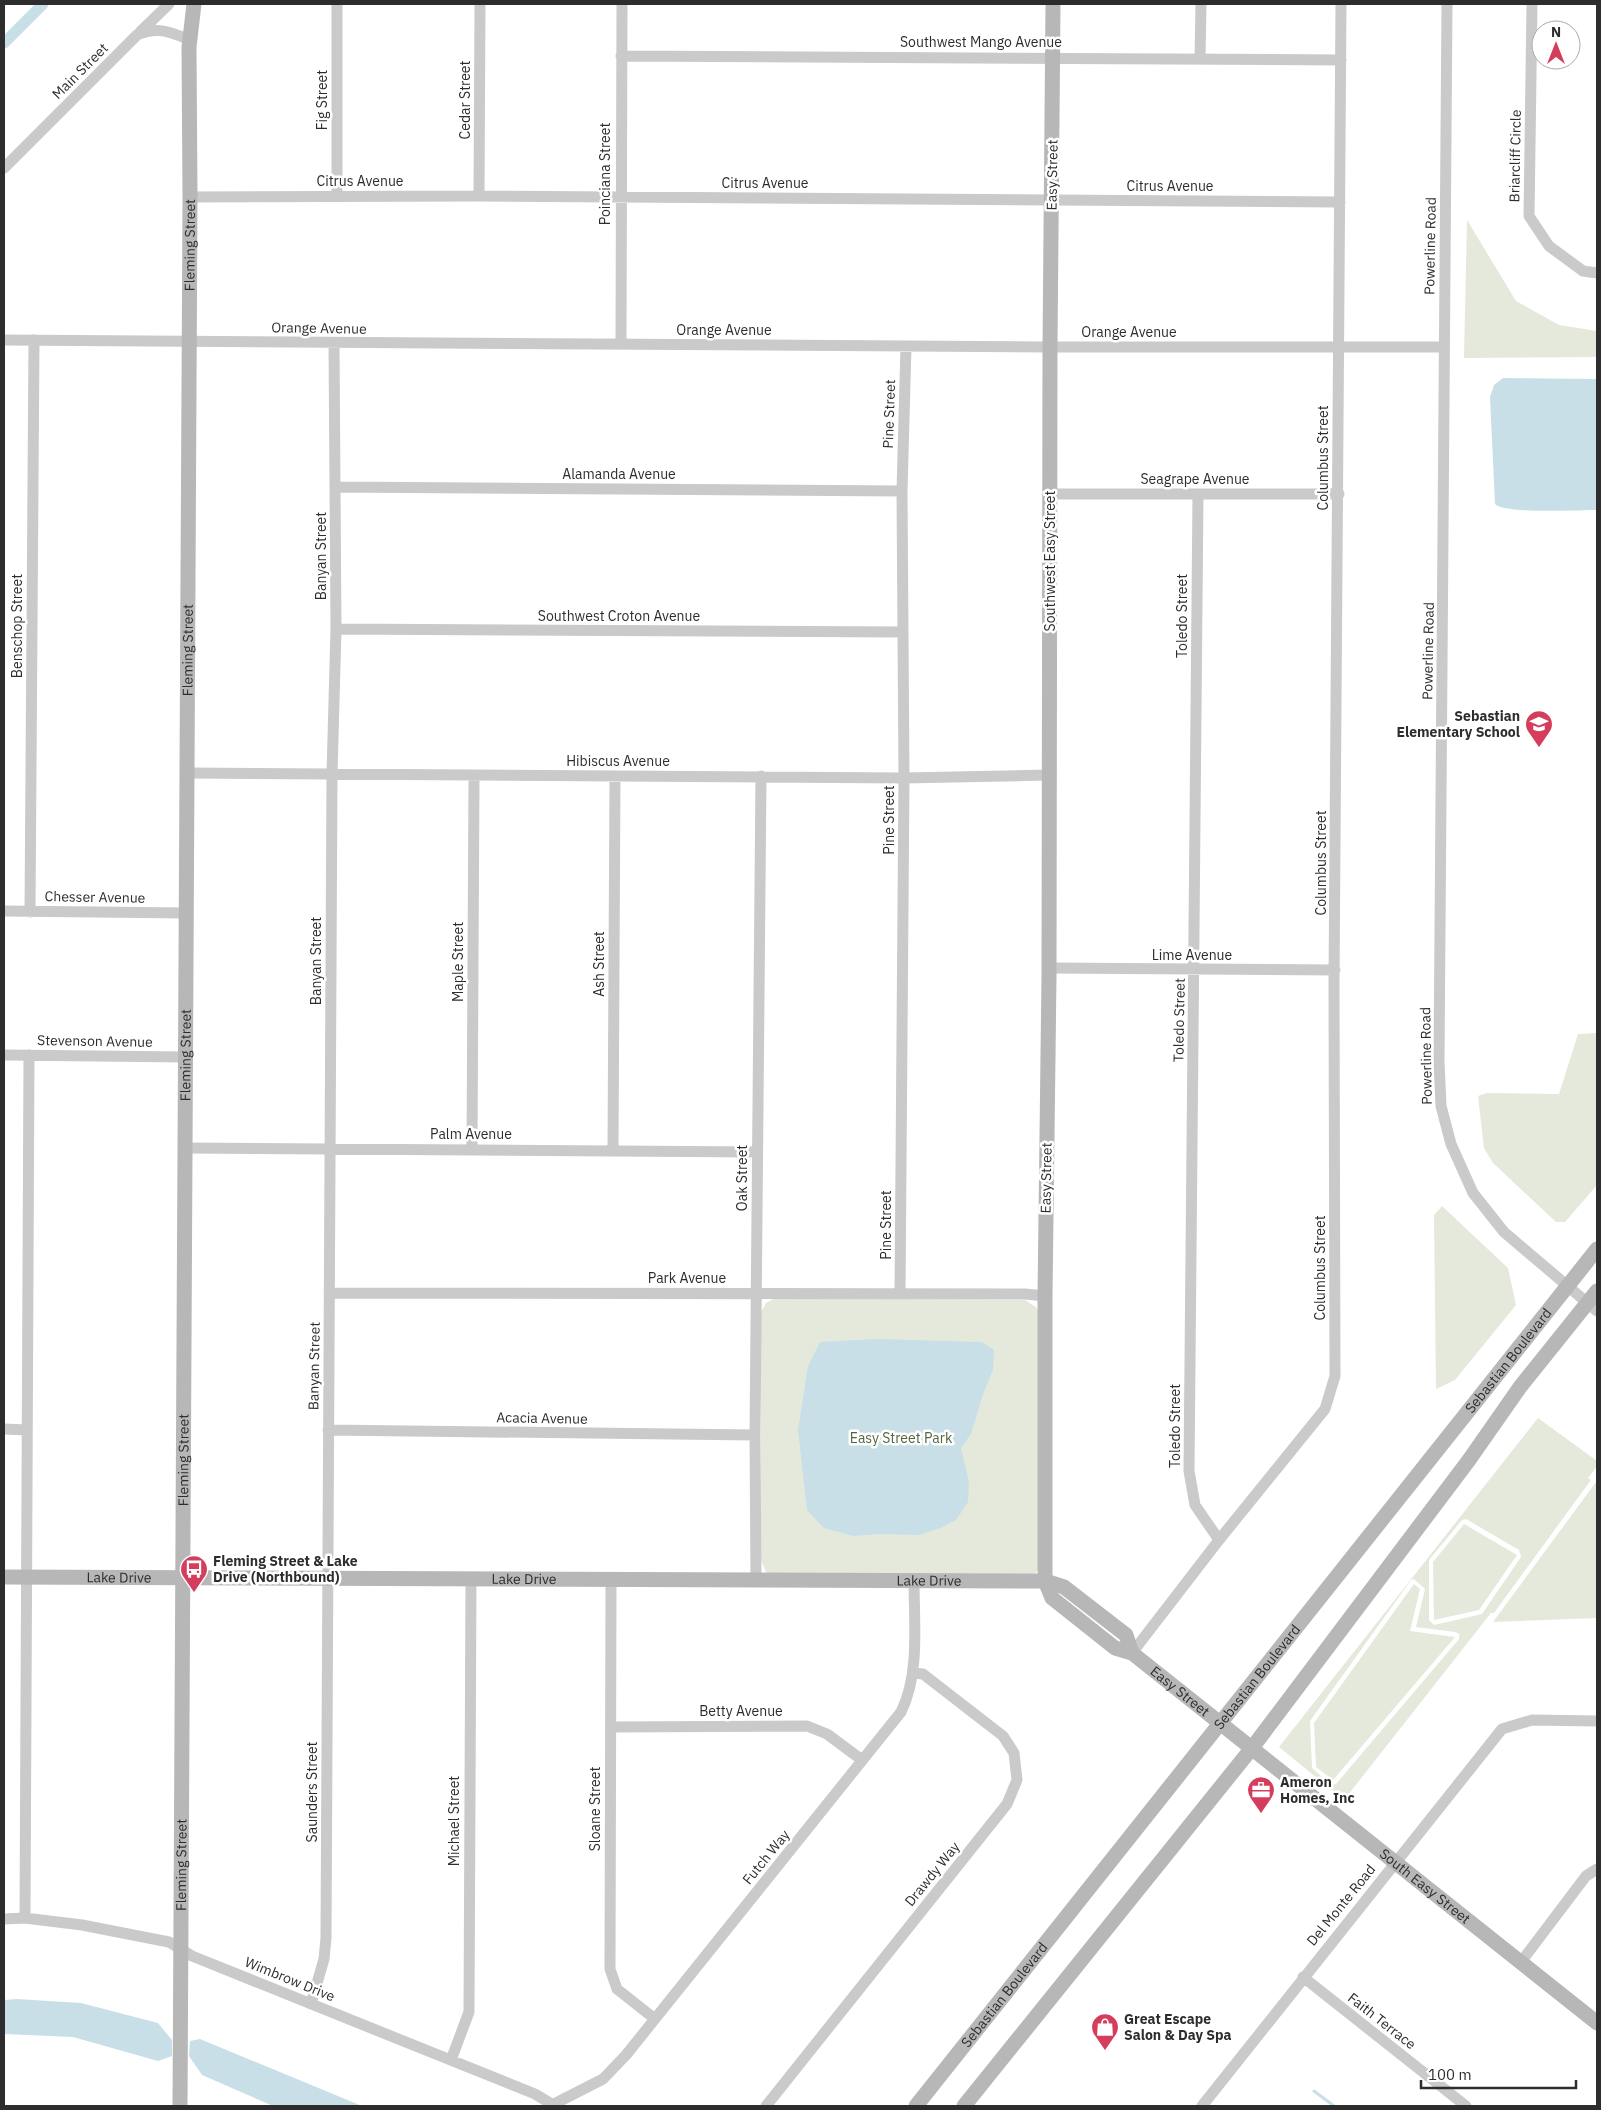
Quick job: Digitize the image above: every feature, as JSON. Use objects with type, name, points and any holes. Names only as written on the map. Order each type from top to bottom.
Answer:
[{"type":"street","name":"Main Street","points":[[4,168],[169,4]]},
{"type":"street","name":"Fleming Street","points":[[180,2106],[190,40],[194,4]]},
{"type":"street","name":"Fig Street","points":[[337,4],[337,196]]},
{"type":"street","name":"Cedar Street","points":[[479,196],[480,4]]},
{"type":"street","name":"Poinciana Street","points":[[621,344],[622,4]]},
{"type":"street","name":"Easy Street","points":[[1050,347],[1053,4]]},
{"type":"street","points":[[1200,58],[1201,4]]},
{"type":"street","name":"Columbus Street","points":[[1132,1653],[1218,1540],[1325,1409],[1335,1376],[1335,970],[1339,494],[1337,347],[1341,4]]},
{"type":"street","name":"Powerline Road","points":[[1447,4],[1444,606],[1439,1061],[1441,1106],[1450,1144],[1473,1193],[1504,1232],[1592,1307]]},
{"type":"street","name":"Briarcliff Circle","points":[[1532,4],[1529,216],[1549,246],[1583,271],[1597,273]]},
{"type":"street","points":[[137,35],[154,29],[170,32],[190,40]]},
{"type":"street","name":"Southwest Mango Avenue","points":[[621,56],[1341,60]]},
{"type":"street","name":"Citrus Avenue","points":[[190,197],[479,196],[1340,202]]},
{"type":"street","name":"Orange Avenue","points":[[4,340],[1050,347],[1444,347]]},
{"type":"street","name":"Benschop Street","points":[[30,912],[34,340]]},
{"type":"street","name":"Banyan Street","points":[[328,1578],[332,774],[336,629],[334,343]]},
{"type":"street","name":"Pine Street","points":[[900,1294],[904,778],[902,491],[906,346]]},
{"type":"street","name":"Southwest Easy Street","points":[[1049,775],[1050,347]]},
{"type":"street","name":"Alamanda Avenue","points":[[336,487],[902,491]]},
{"type":"street","name":"Seagrape Avenue","points":[[1050,494],[1339,494]]},
{"type":"street","name":"Toledo Street","points":[[1198,494],[1189,1471],[1196,1505],[1218,1540]]},
{"type":"street","name":"Southwest Croton Avenue","points":[[336,629],[902,632]]},
{"type":"street","name":"Hibiscus Avenue","points":[[187,773],[904,778],[1049,775]]},
{"type":"street","name":"Easy Street","points":[[1049,775],[1045,1581],[1052,1598],[1114,1648],[1132,1653],[1252,1748]]},
{"type":"street","name":"Maple Street","points":[[472,1149],[474,776]]},
{"type":"street","name":"Oak Street","points":[[756,1580],[755,1435],[758,1293],[757,1152],[761,776]]},
{"type":"street","name":"Ash Street","points":[[613,1151],[616,777]]},
{"type":"street","name":"Chesser Avenue","points":[[4,912],[186,913]]},
{"type":"street","name":"Lime Avenue","points":[[1049,968],[1335,970]]},
{"type":"street","name":"Stevenson Avenue","points":[[4,1055],[185,1056]]},
{"type":"street","points":[[25,1918],[29,1055]]},
{"type":"street","name":"Palm Avenue","points":[[185,1148],[757,1152]]},
{"type":"street","name":"Sebastian Boulevard","points":[[916,2106],[1597,1249]]},
{"type":"street","name":"Sebastian Boulevard","points":[[964,2106],[1252,1748],[1469,1460],[1520,1387],[1592,1307],[1597,1291]]},
{"type":"street","name":"Park Avenue","points":[[329,1293],[1025,1294],[1045,1296]]},
{"type":"street","points":[[4,1430],[27,1430]]},
{"type":"street","name":"Acacia Avenue","points":[[328,1430],[755,1435]]},
{"type":"street","name":"Lake Drive","points":[[4,1577],[1045,1581]]},
{"type":"street","name":"Saunders Street","points":[[311,2004],[324,1958],[326,1938],[328,1578]]},
{"type":"street","name":"Michael Street","points":[[451,2060],[468,2012],[471,1579]]},
{"type":"street","name":"Sloane Street","points":[[611,1580],[610,1969],[617,1989],[655,2019]]},
{"type":"street","name":"Futch Way","points":[[554,2105],[603,2079],[626,2055],[901,1712],[909,1696],[913,1673],[914,1581]]},
{"type":"street","name":"Drawdy Way","points":[[766,2106],[1007,1804],[1017,1780],[1014,1752],[1003,1736],[923,1674],[913,1673]]},
{"type":"street","name":"Del Monte Road","points":[[1202,2106],[1502,1728],[1532,1720],[1597,1721]]},
{"type":"street","name":"Betty Avenue","points":[[611,1727],[807,1726],[827,1734],[862,1760]]},
{"type":"street","name":"South Easy Street","points":[[1252,1748],[1597,2023]]},
{"type":"street","points":[[1521,1962],[1586,1876],[1597,1869]]},
{"type":"street","name":"Wimbrow Drive","points":[[4,1919],[25,1918],[82,1925],[169,1942],[192,1956],[535,2094],[554,2105]]},
{"type":"street","name":"Faith Terrace","points":[[1303,1977],[1466,2106]]},
{"type":"green space","points":[[1467,220],[1516,301],[1559,325],[1597,331],[1597,357],[1464,358]]},
{"type":"green space","points":[[1597,1033],[1597,1185],[1565,1222],[1556,1222],[1493,1163],[1484,1148],[1478,1096],[1487,1093],[1559,1094],[1578,1034]]},
{"type":"green space","points":[[1442,1206],[1508,1268],[1516,1305],[1455,1380],[1436,1389],[1434,1215]]},
{"type":"green space","name":"Easy Street Park","points":[[775,1298],[1025,1300],[1036,1307],[1041,1318],[1040,1566],[1036,1573],[1024,1577],[775,1576],[766,1572],[761,1560],[761,1312],[766,1303]]},
{"type":"green space","points":[[1538,1418],[1597,1461],[1597,1466],[1588,1478],[1591,1480],[1494,1613],[1491,1613],[1344,1800],[1279,1747]],"holes":[[[1466,1519],[1519,1550],[1521,1557],[1482,1614],[1434,1625],[1429,1620],[1429,1560],[1462,1520]],[[1414,1579],[1425,1589],[1416,1627],[1455,1632],[1459,1634],[1459,1639],[1336,1784],[1331,1785],[1312,1768],[1310,1721],[1411,1580]]]},
{"type":"green space","points":[[1596,1482],[1597,1618],[1493,1622]]},
{"type":"green space","points":[[1464,1524],[1517,1555],[1479,1610],[1434,1620],[1433,1562]]},
{"type":"green space","points":[[1414,1584],[1420,1589],[1410,1631],[1455,1637],[1333,1780],[1316,1767],[1314,1723]]},
{"type":"water","points":[[1503,378],[1597,379],[1597,510],[1526,510],[1501,507],[1495,504],[1490,397],[1494,385]]},
{"type":"water","points":[[875,1339],[982,1342],[994,1350],[993,1370],[983,1394],[971,1434],[961,1448],[969,1482],[968,1502],[956,1520],[941,1528],[919,1535],[879,1534],[853,1536],[824,1528],[807,1510],[798,1430],[808,1366],[820,1342]]},
{"type":"water","points":[[17,1999],[81,2003],[158,2023],[172,2040],[172,2056],[158,2061],[73,2037],[4,2034],[4,2000]]},
{"type":"water","points":[[200,2039],[362,2106],[273,2106],[202,2075],[189,2056],[190,2041]]},
{"type":"waterway","points":[[4,43],[43,4]]},
{"type":"waterway","points":[[1314,2091],[1334,2106]]},
{"type":"place","name":"Sebastian Elementary School","points":[[1539,748]]},
{"type":"place","name":"Fleming Street & Lake Drive (Northbound)","points":[[194,1593]]},
{"type":"place","name":"Ameron Homes, Inc","points":[[1261,1814]]},
{"type":"place","name":"Great Escape Salon & Day Spa","points":[[1105,2051]]}]
